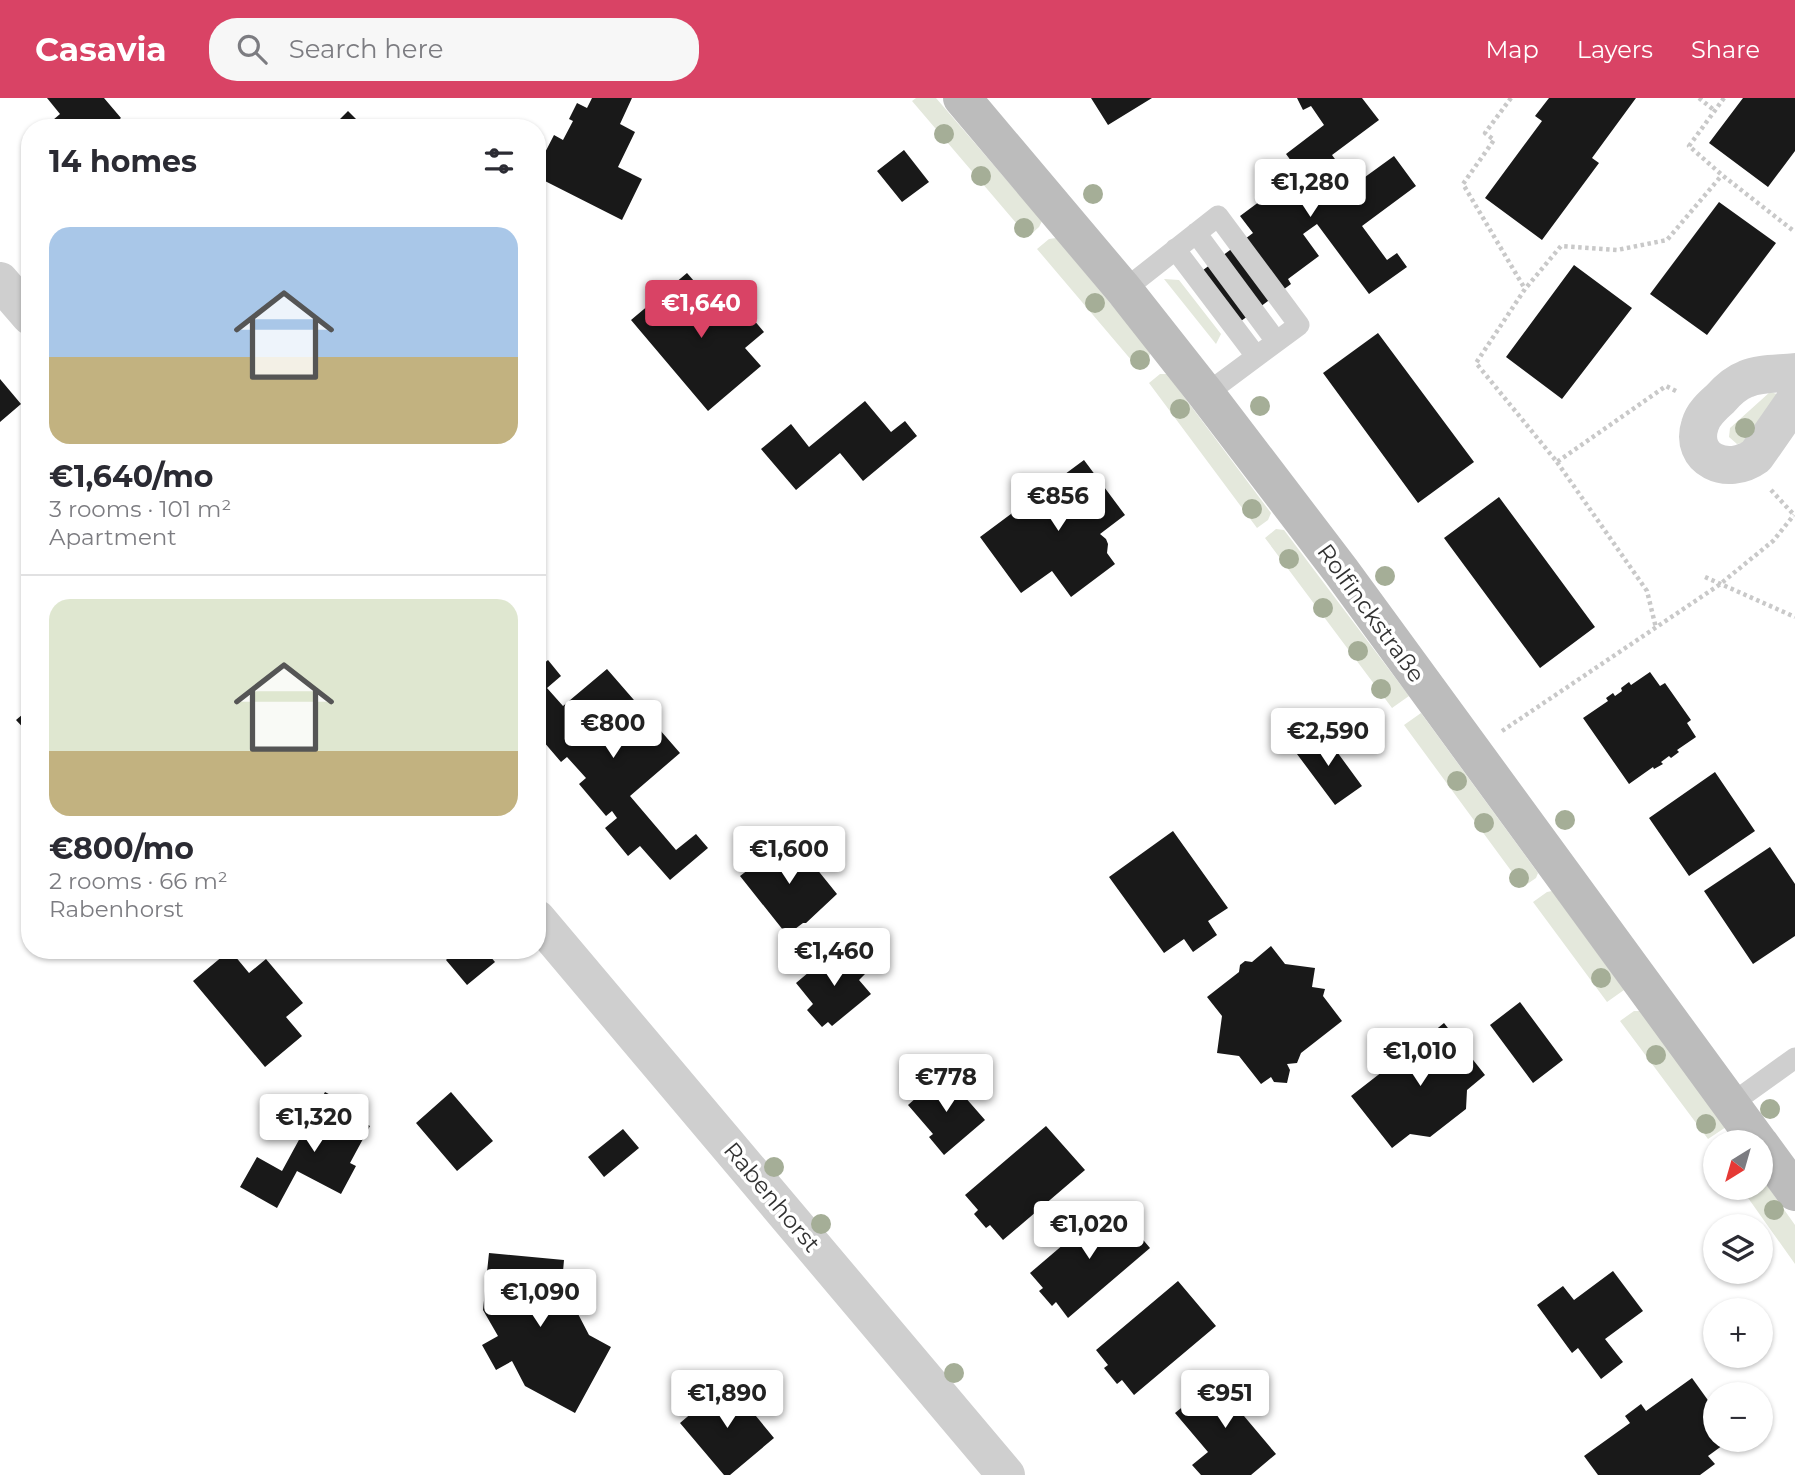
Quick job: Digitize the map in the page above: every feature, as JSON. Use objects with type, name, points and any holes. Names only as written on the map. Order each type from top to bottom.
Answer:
[{"type":"main road","name":"Rolfinckstraße","points":[[962,98],[1124,290],[1206,394],[1341,571],[1750,1130]]},
{"type":"main road","name":"Rolfinckstraße","points":[[1773,1162],[1795,1192]]},
{"type":"street","points":[[0,281],[21,306]]},
{"type":"street","points":[[1795,372],[1747,378],[1730,388],[1709,410],[1699,426],[1700,445],[1712,461],[1725,466],[1738,466],[1756,456],[1795,400]]},
{"type":"street","name":"Rabenhorst","points":[[546,930],[1006,1475]]},
{"type":"lane","points":[[1124,290],[1218,216],[1299,325],[1206,394]]},
{"type":"lane","points":[[1175,249],[1256,356]]},
{"type":"lane","points":[[1731,1104],[1795,1058]]},
{"type":"path","points":[[1511,98],[1485,133],[1494,140],[1463,184],[1525,289]]},
{"type":"path","points":[[1699,98],[1715,111]]},
{"type":"path","points":[[1724,98],[1689,146],[1795,232]]},
{"type":"path","points":[[1656,628],[1647,591],[1557,462],[1476,363],[1525,289],[1561,246],[1617,250],[1667,240],[1722,175]]},
{"type":"path","points":[[1557,462],[1666,386],[1709,410]]},
{"type":"path","points":[[1473,752],[1719,585],[1773,541],[1794,515]]},
{"type":"path","points":[[1704,577],[1795,617]]},
{"type":"shaded area","points":[[916,98],[936,98],[1042,221],[1028,237],[912,101]]},
{"type":"shaded area","points":[[1056,238],[1151,352],[1138,368],[1037,249],[1049,239]]},
{"type":"shaded area","points":[[1164,279],[1179,280],[1221,334],[1216,344]]},
{"type":"shaded area","points":[[1160,374],[1167,374],[1271,513],[1268,520],[1257,528],[1149,383]]},
{"type":"shaded area","points":[[1770,392],[1777,394],[1747,442],[1737,444],[1729,437],[1730,428]]},
{"type":"shaded area","points":[[1276,529],[1284,530],[1409,696],[1392,708],[1265,538]]},
{"type":"shaded area","points":[[1421,713],[1538,873],[1536,878],[1523,887],[1404,725]]},
{"type":"shaded area","points":[[1552,891],[1624,990],[1607,1002],[1533,902]]},
{"type":"shaded area","points":[[1634,1011],[1640,1011],[1726,1127],[1722,1130],[1703,1130],[1703,1132],[1620,1021]]},
{"type":"shaded area","points":[[1773,1194],[1795,1225],[1795,1264],[1773,1233],[1773,1214],[1759,1214],[1750,1200],[1773,1200]]},
{"type":"building","points":[[47,98],[104,98],[121,118],[54,119],[60,114]]},
{"type":"building","points":[[592,98],[632,98],[620,124],[635,132],[618,167],[642,179],[622,220],[546,182],[546,151],[554,135],[563,140],[573,121],[569,119],[577,103],[587,108]]},
{"type":"building","points":[[1091,98],[1152,98],[1108,125]]},
{"type":"building","points":[[1297,98],[1362,98],[1379,120],[1332,155],[1354,185],[1394,156],[1416,186],[1362,226],[1387,260],[1397,253],[1407,267],[1369,294],[1317,224],[1303,234],[1319,256],[1288,279],[1291,284],[1229,330],[1191,279],[1253,233],[1240,216],[1286,182],[1292,190],[1305,180],[1286,154],[1324,125],[1311,106],[1303,110]]},
{"type":"building","points":[[1549,98],[1636,98],[1592,158],[1599,163],[1542,240],[1485,198],[1542,121],[1535,116]]},
{"type":"building","points":[[1743,98],[1795,98],[1795,151],[1768,187],[1709,143]]},
{"type":"building","points":[[348,111],[356,119],[340,119]]},
{"type":"building","points":[[904,150],[929,182],[902,202],[877,171]]},
{"type":"building","points":[[1719,202],[1776,243],[1707,335],[1650,294]]},
{"type":"building","points":[[1574,265],[1632,308],[1562,399],[1506,357]]},
{"type":"building","points":[[687,273],[708,297],[706,299],[719,315],[737,300],[764,332],[745,348],[761,366],[708,411],[631,320]]},
{"type":"building","points":[[1378,333],[1474,462],[1418,503],[1323,373]]},
{"type":"building","points":[[0,379],[21,404],[0,422]]},
{"type":"building","points":[[865,401],[891,432],[905,421],[917,436],[863,481],[840,453],[796,490],[761,449],[791,424],[809,447]]},
{"type":"building","points":[[1084,460],[1125,515],[1100,534],[1106,539],[1107,553],[1115,564],[1071,597],[1052,571],[1021,593],[980,537]]},
{"type":"building","points":[[1499,497],[1595,627],[1540,668],[1444,538]]},
{"type":"building","points":[[548,660],[561,676],[547,688],[563,706],[607,669],[680,753],[630,796],[676,850],[696,834],[708,848],[670,880],[640,846],[628,856],[605,828],[617,818],[612,811],[606,816],[579,784],[586,778],[567,757],[561,762],[546,744],[546,662]]},
{"type":"building","points":[[1650,672],[1660,686],[1665,683],[1691,720],[1687,723],[1696,737],[1677,750],[1679,752],[1671,758],[1669,756],[1661,762],[1663,764],[1654,769],[1653,767],[1629,784],[1583,718],[1608,701],[1606,698],[1613,693],[1615,696],[1622,691],[1621,688],[1629,682],[1631,685]]},
{"type":"building","points":[[1321,730],[1362,786],[1335,805],[1294,750]]},
{"type":"building","points":[[1715,772],[1755,831],[1689,876],[1649,818]]},
{"type":"building","points":[[1173,831],[1228,908],[1208,921],[1217,935],[1193,952],[1184,939],[1164,953],[1109,877]]},
{"type":"building","points":[[791,837],[837,894],[806,923],[787,935],[740,876]]},
{"type":"building","points":[[1770,847],[1795,884],[1795,936],[1753,964],[1704,891]]},
{"type":"building","points":[[841,945],[865,974],[859,980],[871,994],[832,1026],[828,1022],[822,1027],[807,1010],[813,1004],[796,983]]},
{"type":"building","points":[[1271,946],[1285,964],[1315,968],[1312,987],[1325,989],[1323,996],[1342,1021],[1301,1053],[1297,1063],[1287,1064],[1290,1070],[1287,1083],[1274,1082],[1271,1077],[1261,1084],[1239,1056],[1217,1053],[1222,1016],[1207,997],[1239,972],[1240,965],[1245,961],[1252,962]]},
{"type":"building","points":[[219,959],[237,959],[249,973],[266,959],[303,1003],[286,1017],[302,1036],[265,1067],[193,981]]},
{"type":"building","points":[[492,959],[495,962],[467,985],[446,960]]},
{"type":"building","points":[[1520,1002],[1563,1060],[1533,1083],[1490,1025]]},
{"type":"building","points":[[1444,1023],[1485,1075],[1467,1090],[1466,1109],[1430,1137],[1410,1134],[1392,1148],[1351,1096],[1387,1068],[1386,1056],[1394,1050],[1407,1053]]},
{"type":"building","points":[[944,1073],[985,1120],[944,1155],[929,1137],[933,1134],[908,1105]]},
{"type":"building","points":[[325,1092],[349,1105],[345,1112],[370,1126],[350,1163],[356,1166],[341,1194],[297,1171],[277,1208],[240,1187],[257,1157],[282,1171]]},
{"type":"building","points":[[451,1092],[493,1141],[457,1171],[416,1123]]},
{"type":"building","points":[[1046,1126],[1085,1170],[1003,1240],[990,1225],[986,1228],[974,1214],[978,1210],[965,1195]]},
{"type":"building","points":[[623,1129],[639,1148],[604,1177],[588,1157]]},
{"type":"building","points":[[1112,1203],[1150,1248],[1068,1318],[1056,1302],[1052,1306],[1039,1291],[1043,1288],[1030,1273]]},
{"type":"building","points":[[489,1253],[564,1260],[562,1283],[589,1335],[611,1347],[575,1413],[525,1386],[512,1361],[496,1370],[482,1345],[498,1336],[483,1310]]},
{"type":"building","points":[[1613,1271],[1643,1311],[1605,1339],[1623,1362],[1601,1379],[1578,1348],[1572,1353],[1537,1305],[1563,1286],[1574,1300]]},
{"type":"building","points":[[1178,1281],[1216,1326],[1134,1395],[1122,1380],[1117,1384],[1104,1368],[1108,1365],[1096,1350]]},
{"type":"building","points":[[1228,1370],[1257,1405],[1244,1416],[1276,1454],[1251,1475],[1201,1475],[1192,1465],[1208,1452],[1175,1413]]},
{"type":"building","points":[[1692,1378],[1703,1393],[1703,1452],[1714,1452],[1708,1456],[1715,1464],[1700,1475],[1598,1475],[1584,1456],[1630,1423],[1625,1416],[1641,1404],[1646,1411]]},
{"type":"building","points":[[728,1382],[774,1438],[730,1475],[724,1475],[680,1423]]}]
